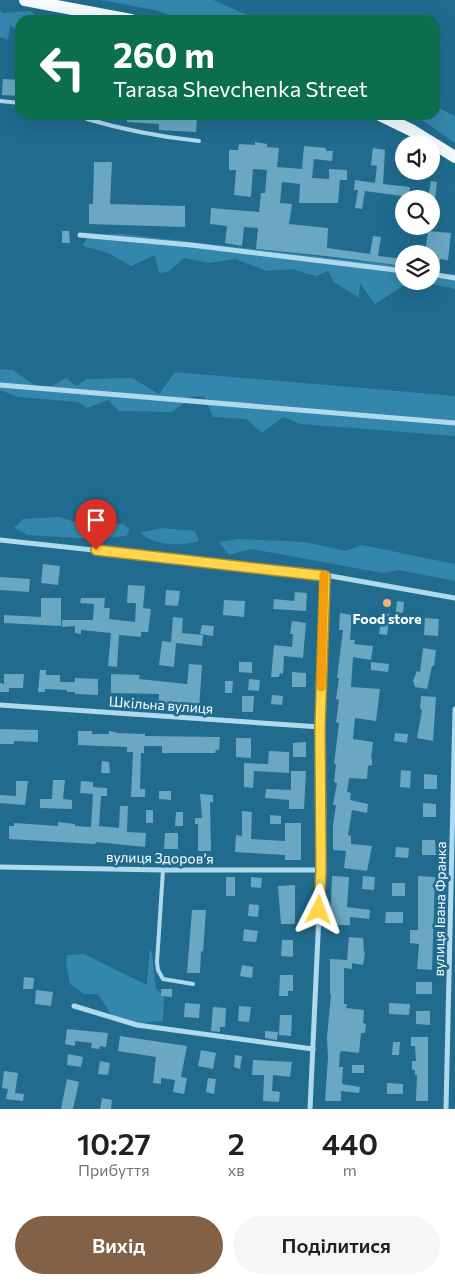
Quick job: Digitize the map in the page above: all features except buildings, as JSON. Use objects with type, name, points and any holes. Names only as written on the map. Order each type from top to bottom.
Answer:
[{"type":"main road","points":[[25,0],[104,15]]},
{"type":"main road","points":[[390,120],[455,157]]},
{"type":"street","points":[[80,235],[191,245],[395,270]]},
{"type":"street","points":[[440,276],[455,278]]},
{"type":"street","points":[[0,385],[455,423]]},
{"type":"street","points":[[0,540],[325,576],[455,598]]},
{"type":"street","points":[[310,1109],[321,870],[320,727],[325,576]]},
{"type":"street","name":"Шкільна вулиця","points":[[0,705],[320,727]]},
{"type":"street","name":"вулиця Івана Франка","points":[[446,1109],[455,709]]},
{"type":"street","name":"вулиця Здоровʼя","points":[[0,867],[321,870]]},
{"type":"street","points":[[74,1006],[137,1025],[312,1049]]},
{"type":"lane","points":[[0,101],[15,102]]},
{"type":"lane","points":[[87,120],[162,138],[199,141]]},
{"type":"lane","points":[[163,870],[158,970],[163,979],[193,984]]},
{"type":"shaded area","points":[[101,0],[213,0],[247,15],[170,15],[155,10]]},
{"type":"shaded area","points":[[0,11],[3,13],[30,11],[35,15],[15,15],[15,28],[10,26],[8,40],[0,37]]},
{"type":"shaded area","points":[[440,108],[455,116],[455,143],[422,120],[440,120]]},
{"type":"shaded area","points":[[121,234],[395,265],[395,290],[397,290],[375,304],[360,283],[359,298],[334,282],[328,271],[316,276],[292,269],[267,271],[235,259],[209,263],[184,258],[168,272],[159,273],[155,255],[131,266],[108,253],[83,246],[88,235]]},
{"type":"shaded area","points":[[440,274],[455,274],[455,289],[440,286]]},
{"type":"shaded area","points":[[0,369],[13,370],[34,385],[52,386],[66,378],[76,386],[87,379],[132,378],[159,394],[175,372],[455,396],[455,436],[301,424],[283,417],[262,433],[246,419],[213,417],[204,397],[194,396],[172,412],[119,411],[108,400],[87,408],[78,402],[18,397],[0,390]]},
{"type":"shaded area","points":[[59,517],[92,527],[122,524],[130,529],[126,536],[95,539],[28,535],[14,528],[23,519]]},
{"type":"shaded area","points":[[161,528],[195,531],[199,541],[176,545],[168,544],[154,541],[140,533]]},
{"type":"shaded area","points":[[238,539],[305,542],[345,551],[362,545],[455,564],[455,581],[398,570],[383,573],[251,549],[229,555],[219,542]]},
{"type":"shaded area","points":[[150,948],[156,989],[164,997],[163,1021],[138,1023],[112,1016],[98,994],[84,994],[70,984],[66,963],[67,955],[84,954],[147,985]]},
{"type":"slow traffic","points":[[321,687],[324,575]]},
{"type":"place","name":"Food store","points":[[387,603]]},
{"type":"route","points":[[96,550],[325,576],[320,727],[321,870],[319,910]]}]
